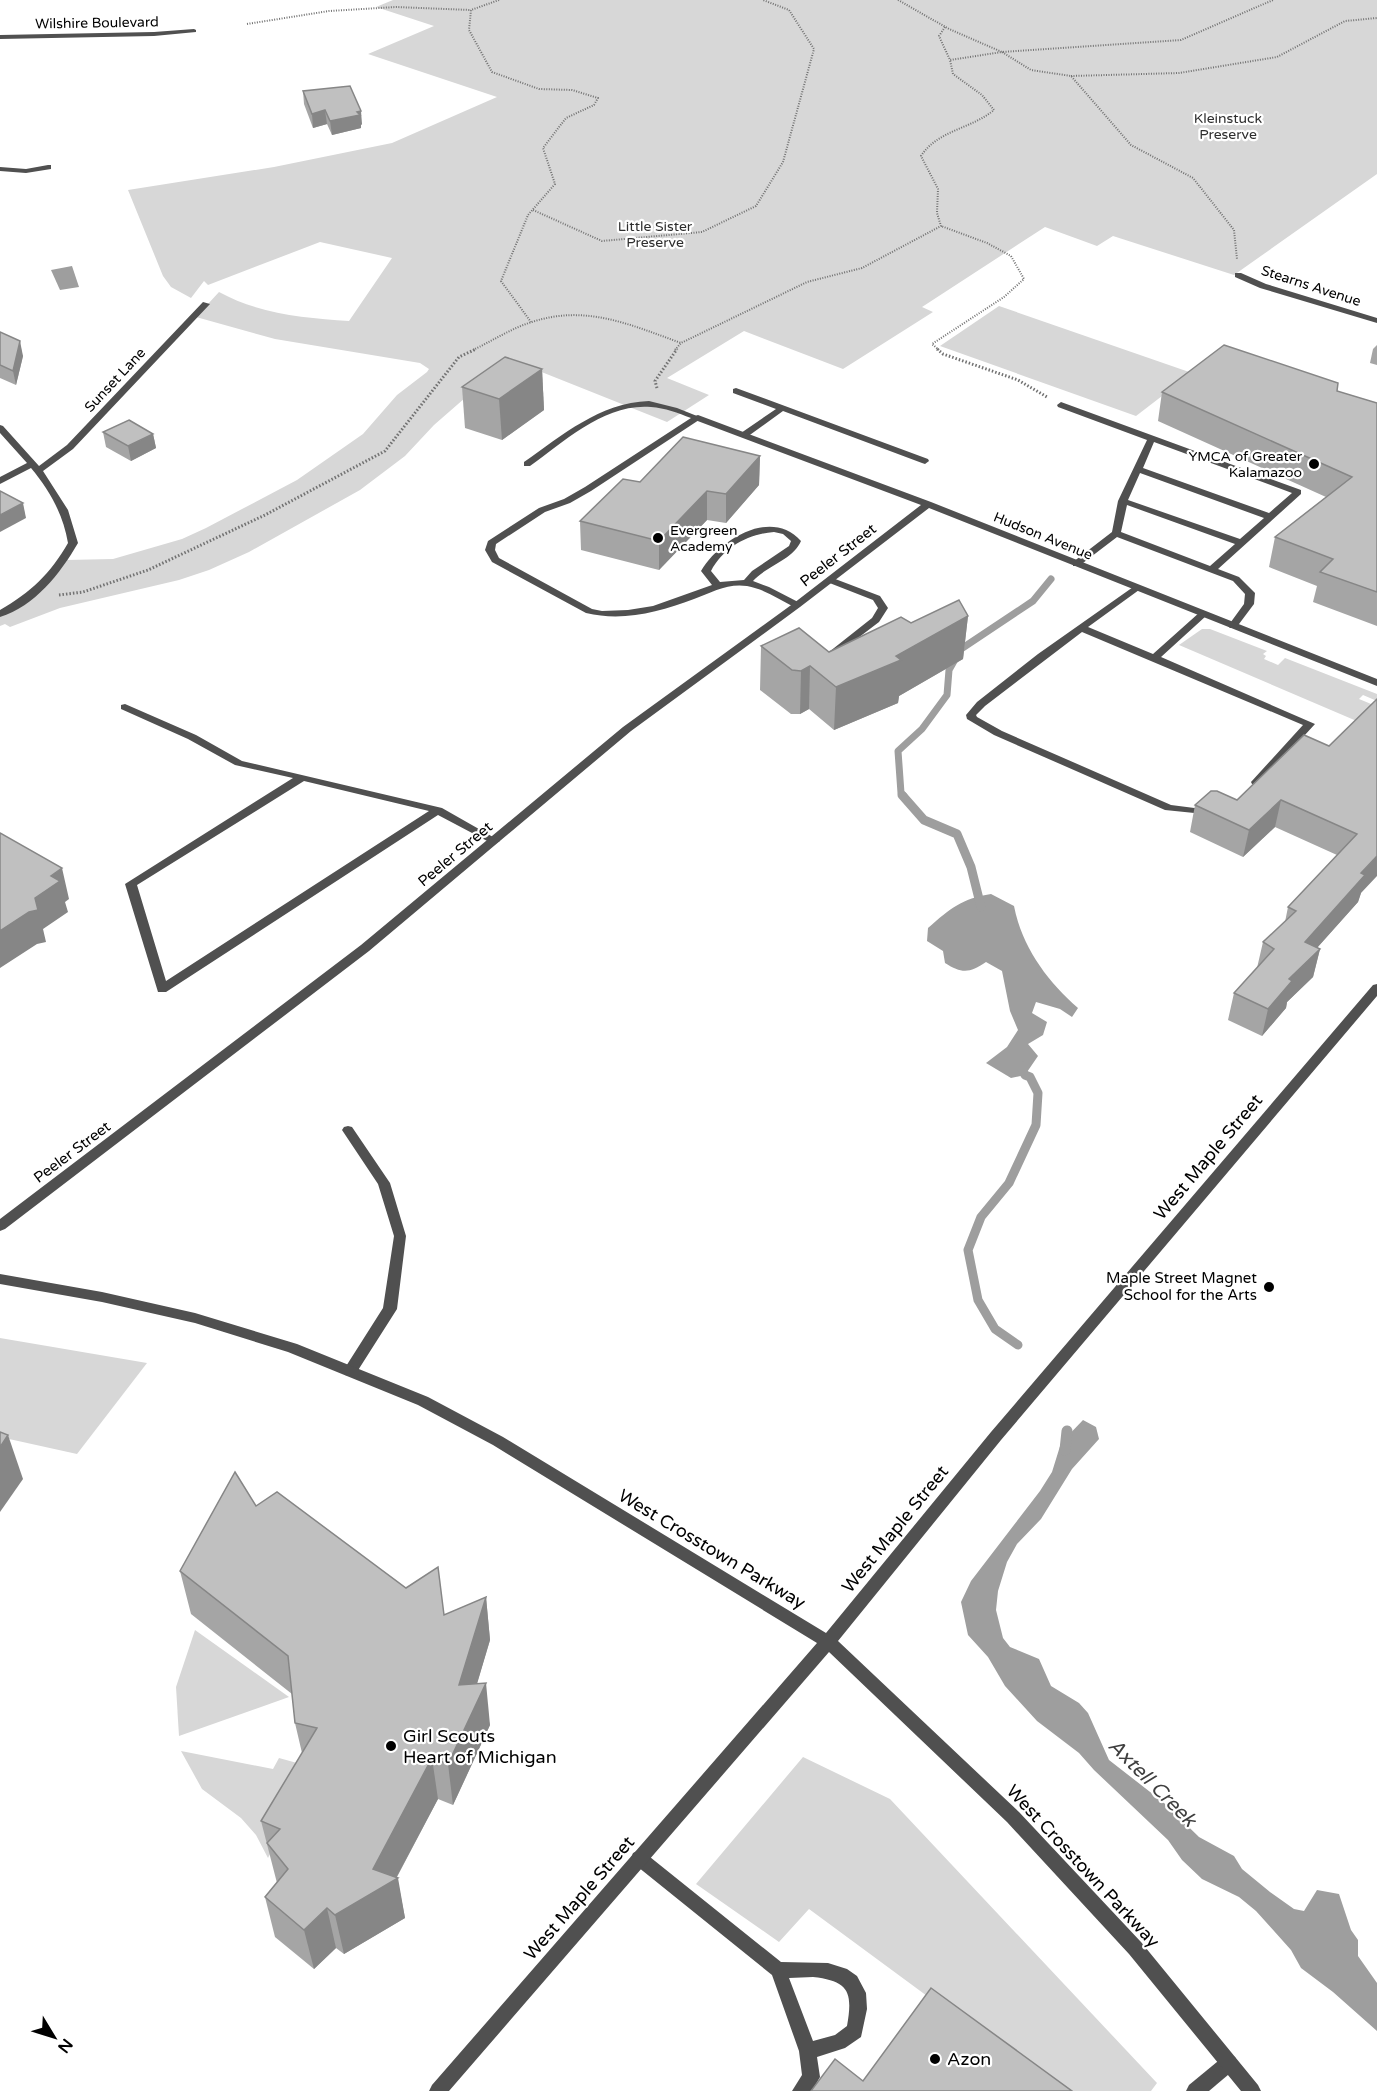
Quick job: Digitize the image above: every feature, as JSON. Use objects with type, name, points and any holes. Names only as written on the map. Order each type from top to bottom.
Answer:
[{"type":"street","name":"Wilshire Boulevard","points":[[0,37],[194,31]]},
{"type":"street","points":[[0,169],[26,171],[48,167]]},
{"type":"street","name":"Stearns Avenue","points":[[1238,275],[1263,286],[1377,321]]},
{"type":"street","name":"Sunset Lane","points":[[0,481],[36,467],[70,447],[206,304]]},
{"type":"street","points":[[736,391],[925,461]]},
{"type":"street","name":"Hudson Avenue","points":[[527,464],[611,411],[639,404],[665,408],[698,418],[928,504],[1377,683]]},
{"type":"street","points":[[1061,405],[1298,492],[1212,570]]},
{"type":"street","points":[[744,435],[782,408]]},
{"type":"street","points":[[698,418],[588,489],[524,520],[491,543],[490,550],[495,560],[589,611],[604,615],[620,615],[677,602],[718,586],[746,583],[769,590],[797,605]]},
{"type":"street","points":[[0,428],[36,467],[67,517],[73,543],[60,568],[45,585],[27,599],[0,614]]},
{"type":"street","points":[[1077,564],[1116,533],[1123,501],[1152,438]]},
{"type":"street","points":[[1137,470],[1270,517]]},
{"type":"street","points":[[1123,501],[1242,543]]},
{"type":"street","name":"Peeler Street","points":[[0,1226],[365,948],[627,729],[797,605],[928,504]]},
{"type":"street","points":[[718,586],[706,571],[710,561],[734,543],[747,535],[771,529],[783,530],[792,535],[796,541],[793,548],[755,573],[746,583]]},
{"type":"street","points":[[1116,533],[1236,579],[1250,593],[1249,604],[1233,626]]},
{"type":"street","points":[[829,657],[876,620],[883,608],[877,598],[830,580]]},
{"type":"street","points":[[1136,588],[981,704],[971,715],[972,718],[998,733],[1168,808],[1225,813]]},
{"type":"street","points":[[1154,658],[1203,614]]},
{"type":"street","points":[[1082,628],[1310,724],[1250,790]]},
{"type":"street","points":[[125,707],[192,737],[239,763],[438,810],[495,841]]},
{"type":"street","points":[[302,777],[131,884],[162,989],[438,810]]},
{"type":"street","name":"West Maple Street","points":[[438,2091],[828,1642],[1004,1427],[1377,988]]},
{"type":"street","points":[[348,1130],[384,1183],[400,1236],[390,1309],[350,1371]]},
{"type":"street","name":"West Crosstown Parkway","points":[[0,1279],[102,1297],[195,1318],[292,1348],[423,1401],[498,1441],[828,1642],[1013,1817],[1135,1948],[1252,2091]]},
{"type":"street","points":[[639,1858],[778,1970],[808,2051],[811,2077],[801,2091]]},
{"type":"street","points":[[778,1970],[828,1969],[847,1977],[858,1991],[860,2014],[855,2031],[839,2042],[808,2051]]},
{"type":"street","points":[[1196,2091],[1229,2063]]},
{"type":"path","points":[[247,24],[329,11],[396,7],[471,10],[499,0]]},
{"type":"path","points":[[533,210],[602,241],[702,232],[756,206],[783,162],[814,49],[789,10],[763,0]]},
{"type":"path","points":[[898,0],[945,27],[1002,52],[1031,70],[1071,76],[1179,73],[1277,57],[1345,21],[1377,18]]},
{"type":"path","points":[[950,60],[1002,52],[1181,40],[1273,0]]},
{"type":"path","points":[[471,10],[470,30],[492,72],[539,88],[572,90],[598,98],[594,105],[566,118],[543,148],[555,184],[533,210],[510,255],[501,281],[531,322]]},
{"type":"path","points":[[941,226],[938,213],[938,189],[921,156],[926,146],[945,135],[985,119],[994,110],[982,95],[954,74],[939,36],[945,27]]},
{"type":"path","points":[[1071,76],[1131,145],[1193,178],[1234,230],[1238,275]]},
{"type":"path","points":[[665,408],[655,381],[681,343],[807,282],[862,268],[941,226],[987,243],[1011,256],[1024,279],[1004,297],[932,344],[943,354],[1018,380],[1061,405]]},
{"type":"path","points":[[27,599],[83,592],[148,570],[265,515],[385,451],[459,357],[531,322],[565,314],[611,318],[681,343]]},
{"type":"green space","points":[[393,0],[1377,0],[1377,174],[1234,275],[1113,236],[1097,246],[1045,227],[922,307],[933,312],[843,369],[744,331],[667,378],[709,395],[667,422],[529,367],[473,391],[434,425],[405,456],[360,490],[249,552],[209,570],[179,580],[60,608],[10,627],[5,624],[0,626],[0,615],[47,585],[66,560],[113,559],[182,539],[297,480],[363,434],[397,395],[429,369],[420,363],[275,339],[196,317],[219,292],[250,305],[282,314],[349,321],[392,258],[320,242],[208,285],[204,281],[191,298],[171,287],[163,276],[128,190],[274,167],[392,143],[497,97],[368,54],[434,26],[376,7]]},
{"type":"green space","points":[[999,306],[1192,373],[1136,416],[940,346]]},
{"type":"green space","points":[[1202,629],[1210,629],[1267,651],[1263,654],[1266,656],[1264,659],[1278,665],[1285,658],[1377,694],[1377,701],[1363,695],[1359,699],[1376,706],[1359,722],[1179,645]]},
{"type":"green space","points":[[0,1338],[147,1363],[77,1454],[0,1437]]},
{"type":"green space","points":[[195,1630],[289,1697],[179,1736],[176,1687]]},
{"type":"green space","points":[[181,1751],[273,1769],[279,1758],[297,1763],[310,1774],[268,1858],[256,1835],[241,1818],[202,1789]]},
{"type":"green space","points":[[803,1757],[890,1799],[1157,2083],[1151,2091],[1056,2091],[809,1909],[779,1942],[696,1884]]},
{"type":"shaded area","points":[[72,266],[79,287],[60,290],[51,270]]},
{"type":"shaded area","points":[[991,894],[1014,906],[1023,935],[1037,962],[1046,975],[1078,1008],[1072,1017],[1060,1009],[1036,1002],[1032,1013],[1047,1022],[1043,1035],[1028,1044],[1038,1056],[1025,1075],[1011,1078],[986,1063],[1007,1047],[1018,1030],[1010,1011],[1002,971],[986,962],[966,971],[956,969],[945,963],[943,951],[927,941],[928,928],[950,910],[964,902]]},
{"type":"shaded area","points":[[1083,1420],[1096,1427],[1099,1439],[1072,1469],[1041,1519],[1017,1544],[1007,1562],[998,1591],[996,1610],[1003,1638],[1010,1647],[1039,1659],[1051,1686],[1079,1703],[1088,1713],[1109,1760],[1163,1802],[1199,1837],[1234,1856],[1242,1869],[1270,1892],[1294,1909],[1304,1911],[1317,1890],[1339,1894],[1351,1930],[1358,1940],[1358,1956],[1377,1983],[1377,2031],[1333,1992],[1301,1968],[1291,1950],[1256,1911],[1239,1897],[1202,1879],[1182,1860],[1168,1840],[1079,1753],[1037,1721],[1005,1686],[988,1657],[968,1635],[961,1602],[971,1581],[1040,1491],[1052,1472],[1061,1443]]},
{"type":"building","points":[[350,86],[361,111],[357,112],[360,115],[330,121],[325,110],[312,114],[303,91]]},
{"type":"building","points":[[0,332],[20,341],[13,371],[0,365]]},
{"type":"building","name":"YMCA of Greater Kalamazoo","points":[[1224,345],[1338,383],[1337,391],[1377,403],[1377,592],[1320,572],[1333,559],[1275,537],[1352,477],[1162,392]]},
{"type":"building","points":[[505,357],[542,369],[499,399],[462,387]]},
{"type":"building","points":[[129,420],[153,434],[128,446],[103,432]]},
{"type":"building","points":[[683,437],[760,456],[726,494],[707,491],[659,541],[580,521],[623,479],[640,482]]},
{"type":"building","points":[[0,491],[23,503],[0,515]]},
{"type":"building","points":[[959,600],[968,616],[896,656],[901,660],[836,687],[810,666],[801,671],[792,670],[761,646],[799,628],[829,652],[901,617],[911,623]]},
{"type":"building","points":[[1377,699],[1377,856],[1361,873],[1365,875],[1305,942],[1320,949],[1289,979],[1292,981],[1268,1009],[1234,993],[1274,949],[1263,942],[1296,911],[1288,907],[1357,834],[1281,800],[1249,830],[1195,805],[1211,791],[1217,791],[1237,800],[1304,735],[1329,746]]},
{"type":"building","points":[[0,833],[62,868],[51,876],[60,881],[35,898],[38,910],[29,912],[0,931]]},
{"type":"building","points":[[0,1432],[8,1435],[0,1447]]},
{"type":"building","name":"Girl Scouts Heart of Michigan","points":[[235,1472],[256,1506],[277,1492],[406,1588],[438,1567],[444,1615],[486,1597],[459,1685],[486,1683],[448,1764],[432,1758],[373,1869],[398,1878],[335,1915],[327,1908],[304,1930],[265,1897],[288,1869],[267,1843],[280,1829],[261,1821],[317,1728],[295,1723],[288,1656],[180,1571]]},
{"type":"building","points":[[931,1988],[1072,2091],[811,2091],[835,2059],[863,2081]]},
{"type":"waterway","name":"Axtell Creek","points":[[904,796],[901,793],[898,751],[922,729],[947,695],[949,670],[961,649],[1033,601],[1051,579]]},
{"type":"waterway","name":"Axtell Creek","points":[[902,795],[924,820],[957,834],[971,867],[981,907]]},
{"type":"waterway","name":"Axtell Creek","points":[[1018,1345],[995,1329],[978,1300],[968,1250],[981,1217],[1009,1183],[1036,1125],[1038,1093],[1030,1077],[1025,1075],[1020,1065]]},
{"type":"waterway","name":"Axtell Creek","points":[[1065,1450],[1067,1431]]},
{"type":"place","name":"YMCA of Greater Kalamazoo","points":[[1314,464]]},
{"type":"place","name":"Evergreen Academy","points":[[658,538]]},
{"type":"place","name":"Maple Street Magnet School for the Arts","points":[[1269,1287]]},
{"type":"place","name":"Girl Scouts Heart of Michigan","points":[[391,1746]]},
{"type":"place","name":"Azon","points":[[935,2059]]},
{"type":"park label","name":"Kleinstuck Preserve","points":[[1228,126]]},
{"type":"park label","name":"Little Sister Preserve","points":[[655,234]]}]
